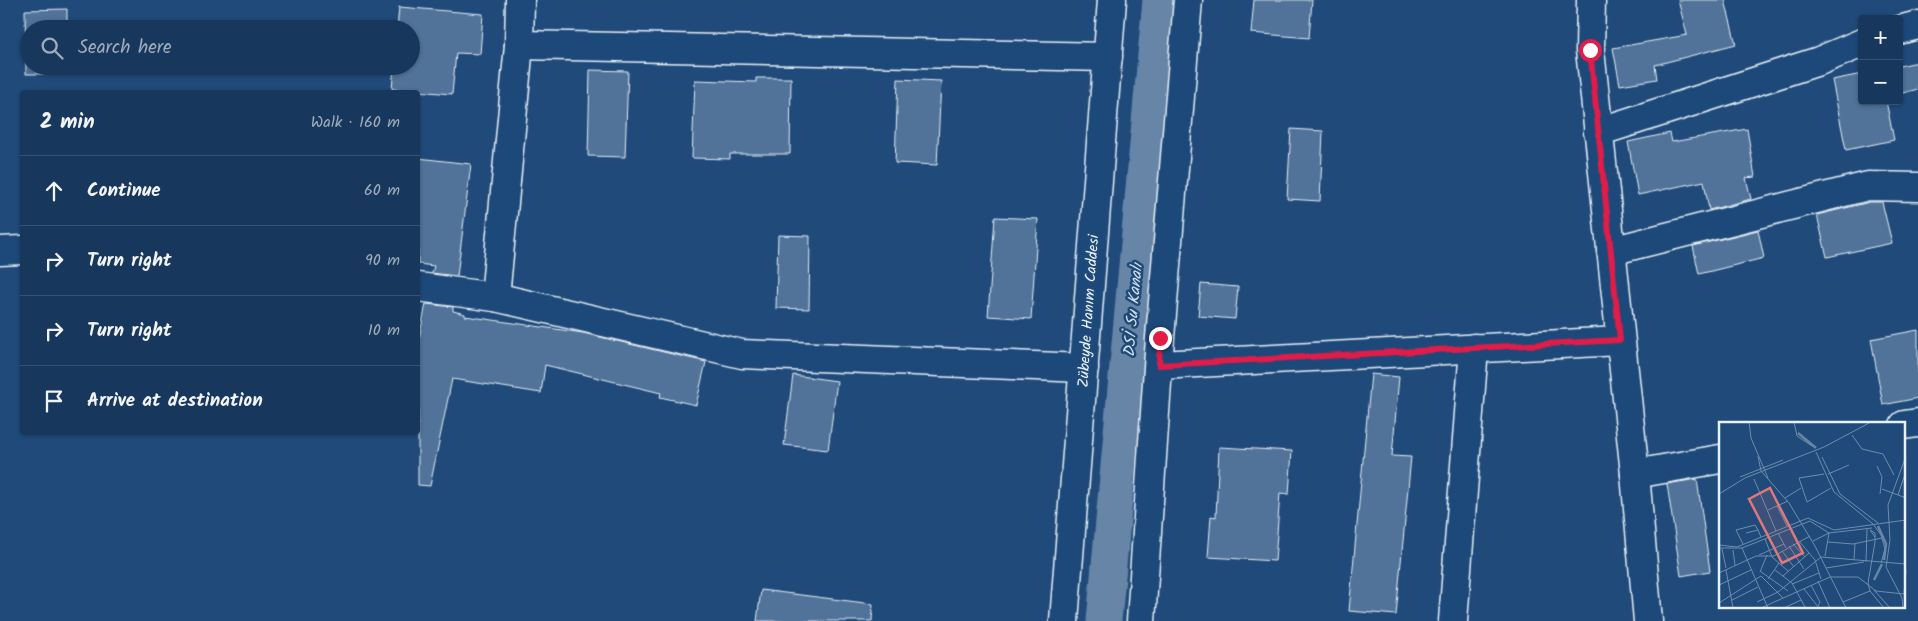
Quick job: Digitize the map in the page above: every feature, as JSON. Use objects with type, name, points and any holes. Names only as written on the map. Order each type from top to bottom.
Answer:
[{"type":"street","points":[[496,298],[519,45],[520,0]]},
{"type":"street","name":"Zübeyde Hanım Caddesi","points":[[1064,621],[1112,0]]},
{"type":"street","points":[[1141,621],[1188,0]]},
{"type":"street","points":[[1591,0],[1590,50],[1635,474],[1648,621]]},
{"type":"street","points":[[1903,29],[1918,25]]},
{"type":"street","points":[[519,45],[1108,57]]},
{"type":"street","points":[[1598,132],[1820,61],[1858,45]]},
{"type":"street","points":[[1611,251],[1868,186],[1918,186]]},
{"type":"street","points":[[0,251],[20,250]]},
{"type":"street","points":[[420,287],[496,298],[742,354],[1084,368]]},
{"type":"street","points":[[1159,365],[1620,340]]},
{"type":"street","points":[[1453,621],[1474,348]]},
{"type":"street","points":[[1635,474],[1719,458]]},
{"type":"building","points":[[1254,0],[1312,0],[1309,38],[1251,33]]},
{"type":"building","points":[[1678,0],[1725,0],[1736,44],[1655,65],[1657,79],[1620,85],[1613,48],[1687,35]]},
{"type":"building","points":[[399,7],[483,14],[480,54],[456,53],[452,94],[392,89],[393,75],[420,75],[420,20],[398,20]]},
{"type":"building","points":[[67,9],[67,20],[25,20],[25,10]]},
{"type":"building","points":[[1918,62],[1918,89],[1903,93],[1903,65]]},
{"type":"building","points":[[590,70],[628,71],[625,157],[588,156]]},
{"type":"building","points":[[1858,75],[1858,105],[1887,105],[1894,140],[1846,150],[1832,80]]},
{"type":"building","points":[[756,78],[791,78],[790,154],[730,154],[730,159],[692,158],[695,80],[756,82]]},
{"type":"building","points":[[898,79],[941,81],[937,165],[895,163]]},
{"type":"building","points":[[1291,129],[1323,131],[1320,201],[1287,199]]},
{"type":"building","points":[[1747,129],[1755,177],[1746,178],[1751,199],[1709,210],[1704,181],[1638,195],[1628,142],[1670,133],[1672,142]]},
{"type":"building","points":[[420,158],[471,164],[457,276],[432,273],[434,266],[420,264]]},
{"type":"building","points":[[1870,202],[1882,202],[1892,243],[1827,257],[1817,215]]},
{"type":"building","points":[[995,217],[1038,219],[1031,319],[988,316]]},
{"type":"building","points":[[1758,230],[1764,258],[1699,274],[1693,246]]},
{"type":"building","points":[[778,235],[810,236],[809,309],[776,308]]},
{"type":"building","points":[[1201,284],[1238,287],[1235,319],[1198,316]]},
{"type":"building","points":[[426,304],[453,307],[453,311],[465,314],[465,316],[583,333],[706,362],[696,405],[660,397],[661,393],[545,365],[541,393],[452,379],[430,486],[418,485],[420,334]]},
{"type":"building","points":[[1918,330],[1918,398],[1883,405],[1871,339]]},
{"type":"building","points":[[1371,374],[1399,377],[1392,456],[1411,457],[1396,615],[1349,611]]},
{"type":"building","points":[[793,375],[837,381],[828,450],[784,445]]},
{"type":"building","points":[[1219,447],[1292,451],[1289,494],[1280,493],[1275,561],[1208,557],[1211,516],[1216,517]]},
{"type":"building","points":[[1697,479],[1710,571],[1681,576],[1667,484]]},
{"type":"building","points":[[761,590],[873,604],[872,621],[757,621]]},
{"type":"waterway","name":"DSİ Su Kanalı","points":[[1104,621],[1160,0]]},
{"type":"route","points":[[1160,338],[1159,365],[1620,340],[1590,50]]}]
